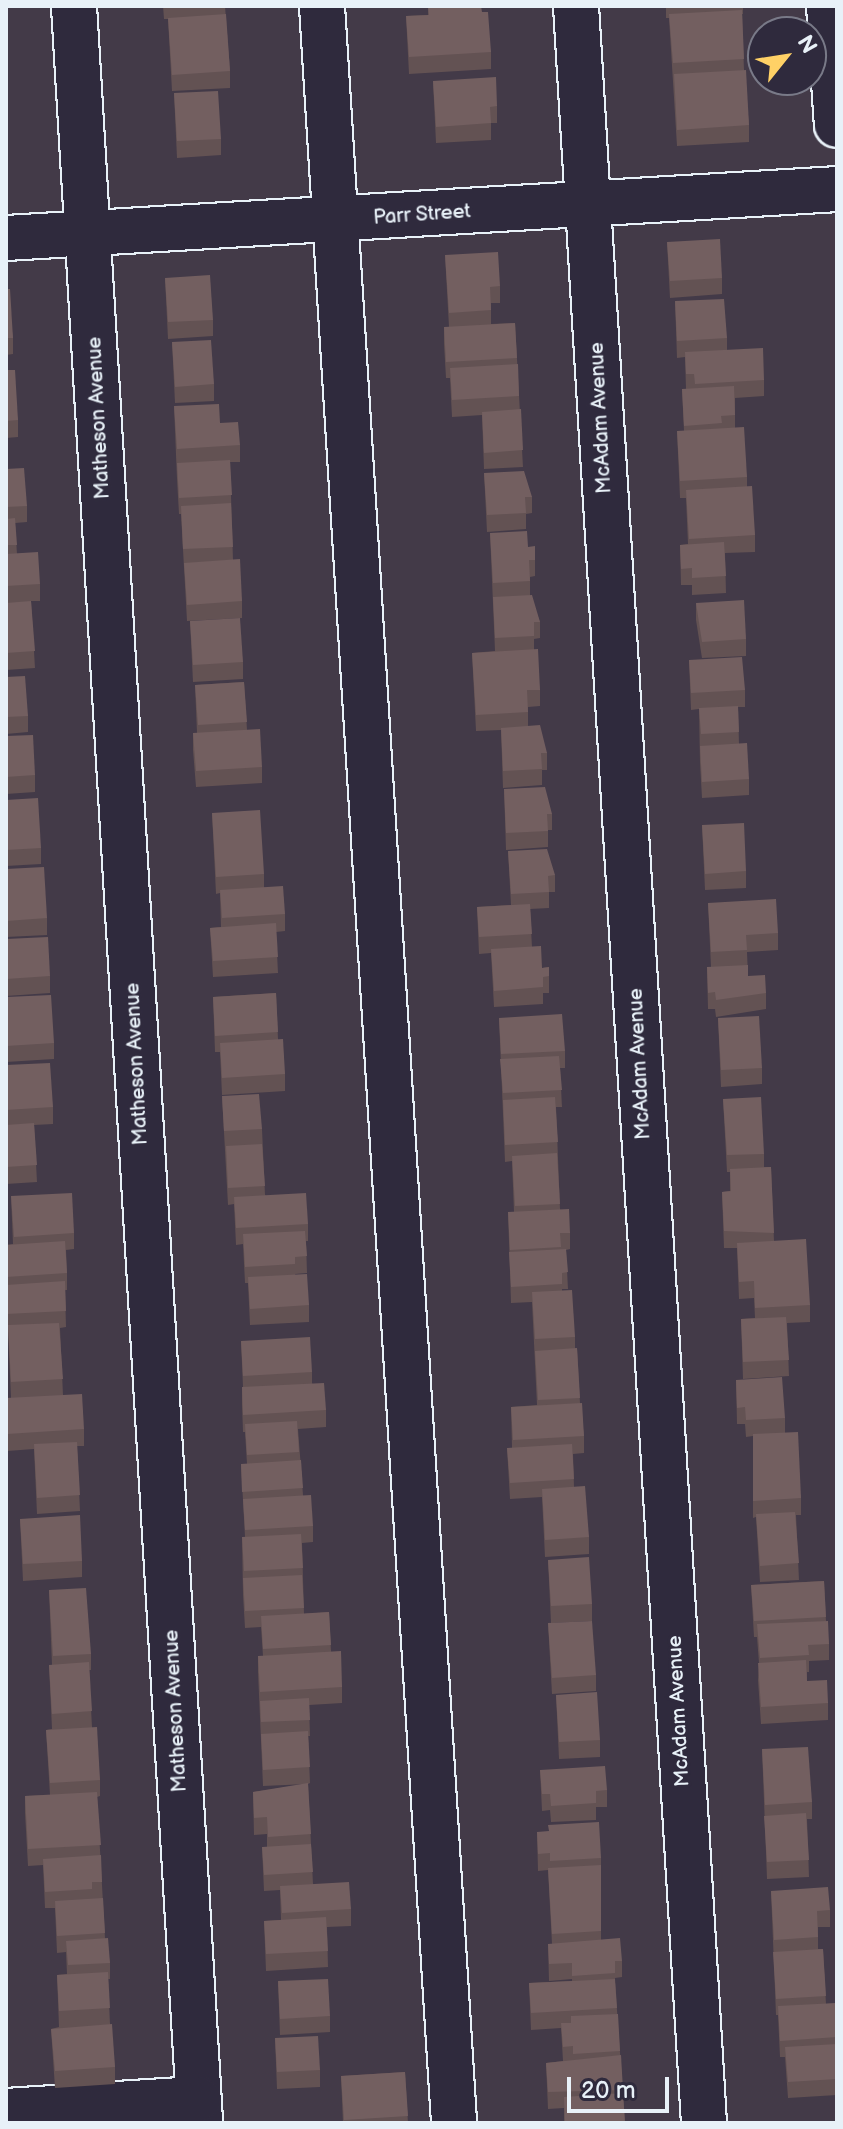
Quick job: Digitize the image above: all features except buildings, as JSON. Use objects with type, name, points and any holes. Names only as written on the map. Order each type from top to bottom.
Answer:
[{"type":"street","name":"Matheson Avenue","points":[[74,6],[199,2111]]},
{"type":"street","points":[[322,6],[454,2123]]},
{"type":"street","name":"McAdam Avenue","points":[[576,6],[704,2123]]},
{"type":"street","points":[[829,6],[837,125]]},
{"type":"street","name":"Parr Street","points":[[6,238],[337,221],[837,189]]},
{"type":"street","points":[[6,2111],[199,2111]]}]
